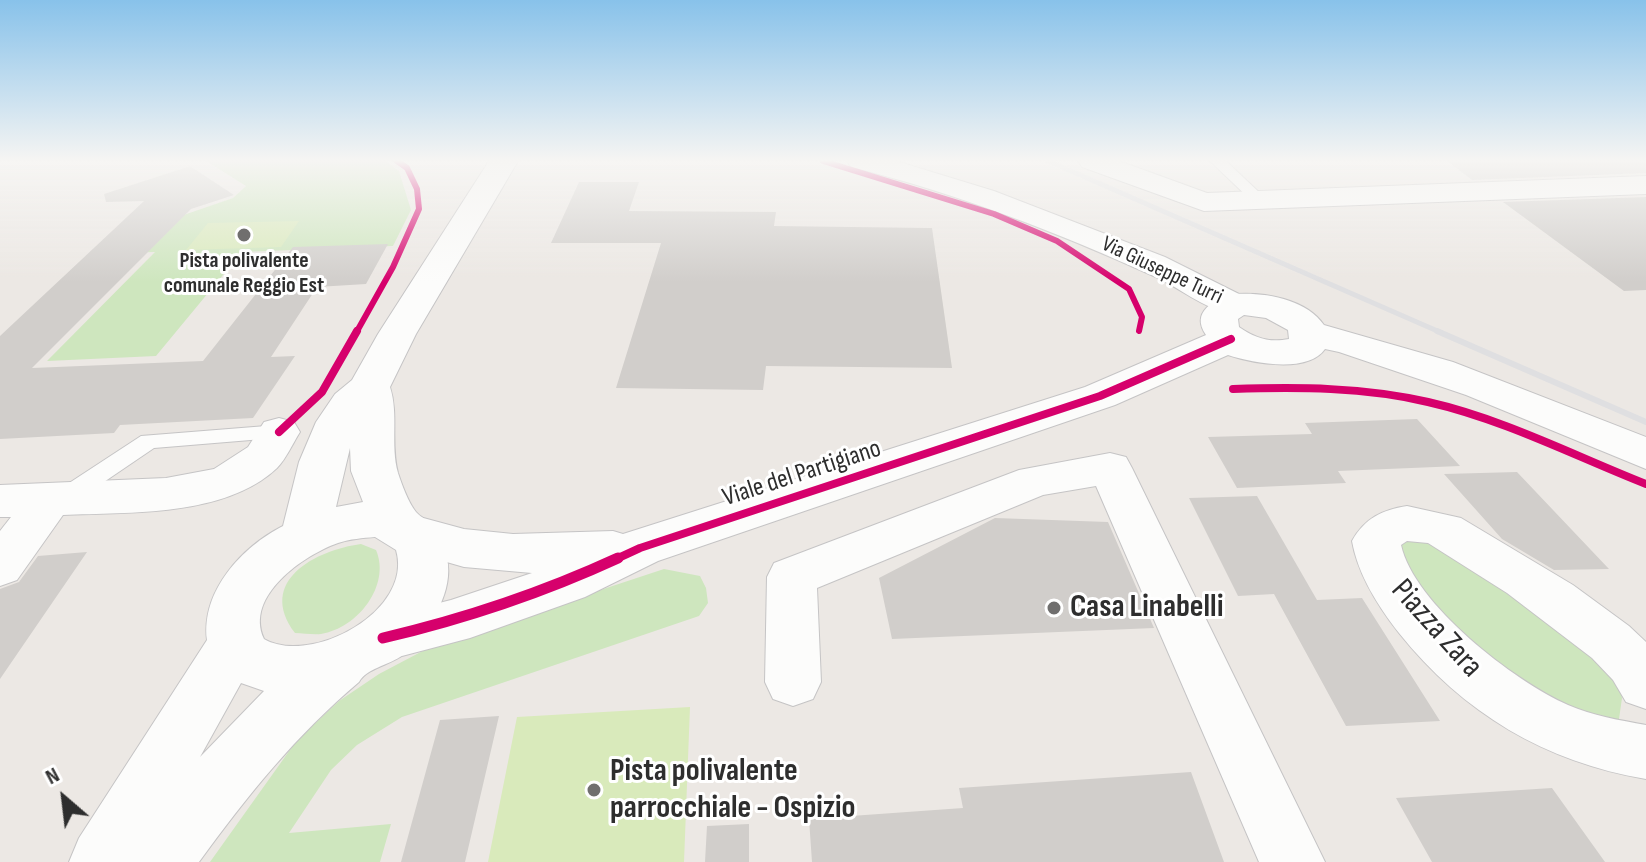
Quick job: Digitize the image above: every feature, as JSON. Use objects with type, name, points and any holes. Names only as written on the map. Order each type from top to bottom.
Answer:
[{"type":"main road","points":[[305,536],[322,462],[338,422],[350,404],[369,387],[397,334],[479,201]]},
{"type":"main road","points":[[1233,322],[1256,351],[1287,354],[1307,346],[1309,333],[1369,346],[1468,380],[1646,454]]},
{"type":"main road","name":"Viale del Partigiano","points":[[234,645],[247,660],[267,668],[295,671],[451,622],[566,582],[640,548],[1100,396],[1233,322]]},
{"type":"main road","name":"Viale del Partigiano","points":[[157,862],[227,770],[265,728],[296,698],[406,614],[419,593],[424,561],[407,529],[382,494],[373,465],[376,405],[369,387]]},
{"type":"main road","name":"Viale del Partigiano","points":[[103,862],[234,645],[233,621],[240,597],[256,573],[278,552],[305,536],[354,520],[407,529],[442,545],[514,554],[640,548]]},
{"type":"street","name":"Via Giuseppe Turri","points":[[996,201],[1179,274],[1233,322]]},
{"type":"street","points":[[0,501],[166,494],[226,482],[263,457],[279,432]]},
{"type":"street","points":[[793,682],[792,577],[1035,481],[1110,468],[1292,862]]},
{"type":"street","points":[[0,567],[56,499]]},
{"type":"street","name":"Piazza Zara","points":[[1646,685],[1620,648],[1594,627],[1444,530],[1421,523],[1402,523],[1382,533],[1376,541],[1379,564],[1395,590],[1459,665],[1506,700],[1565,733],[1614,749],[1646,752]]},
{"type":"green space","points":[[224,201],[408,201],[411,210],[393,246],[242,252],[156,356],[47,361],[155,252],[115,253],[137,231]]},
{"type":"green space","name":"Pista polivalente comunale Reggio Est","points":[[299,221],[281,247],[186,250],[208,223]]},
{"type":"green space","points":[[1426,535],[1616,666],[1622,698],[1619,719],[1592,720],[1553,708],[1439,619],[1395,544]]},
{"type":"green space","points":[[361,544],[376,550],[379,563],[379,577],[368,603],[359,614],[335,630],[318,634],[295,633],[285,614],[283,598],[287,584],[296,571],[326,553]]},
{"type":"green space","points":[[664,569],[700,576],[708,603],[699,616],[402,717],[357,745],[331,770],[289,833],[391,824],[380,862],[210,862],[297,740],[339,701],[379,674],[434,645]]},
{"type":"green space","name":"Pista polivalente parrocchiale - Ospizio","points":[[690,707],[684,862],[488,862],[517,717]]},
{"type":"building","points":[[144,201],[215,201],[191,209],[32,368],[203,361],[293,247],[388,244],[366,284],[317,287],[271,357],[295,356],[253,418],[120,425],[114,433],[0,439],[0,336]]},
{"type":"building","points":[[570,201],[632,201],[629,211],[776,212],[774,226],[932,228],[952,368],[766,366],[763,390],[616,388],[661,243],[551,243]]},
{"type":"building","points":[[1646,201],[1646,290],[1624,291],[1503,202]]},
{"type":"building","points":[[1417,419],[1460,466],[1338,471],[1346,483],[1237,488],[1208,437],[1312,434],[1305,423]]},
{"type":"building","points":[[1517,472],[1609,569],[1554,570],[1502,539],[1444,474]]},
{"type":"building","points":[[1257,496],[1317,600],[1362,598],[1440,721],[1346,726],[1274,594],[1238,596],[1189,498]]},
{"type":"building","points":[[995,518],[1108,522],[1154,628],[892,639],[879,578]]},
{"type":"building","points":[[87,552],[0,679],[0,589],[19,582],[38,556]]},
{"type":"building","points":[[499,716],[465,862],[401,862],[440,720]]},
{"type":"building","points":[[1191,772],[1224,862],[812,862],[809,819],[963,808],[959,788]]},
{"type":"building","points":[[1552,788],[1605,862],[1432,862],[1396,798]]},
{"type":"building","points":[[749,824],[749,862],[705,862],[707,826]]},
{"type":"railway","points":[[1140,201],[1442,333]]},
{"type":"railway","points":[[1437,331],[1646,422]]},
{"type":"cycle path","points":[[279,432],[322,392],[393,267],[419,209],[418,201]]},
{"type":"cycle path","points":[[953,201],[994,214],[1057,241],[1129,289],[1142,317],[1139,331]]},
{"type":"cycle path","points":[[383,638],[451,622],[566,582],[640,548],[1100,396],[1231,339]]},
{"type":"cycle path","points":[[1233,389],[1312,386],[1428,402],[1493,423],[1646,484]]},
{"type":"place","name":"Pista polivalente comunale Reggio Est","points":[[244,235]]},
{"type":"place","name":"Casa Linabelli","points":[[1054,608]]},
{"type":"place","name":"Pista polivalente parrocchiale - Ospizio","points":[[594,790]]}]
